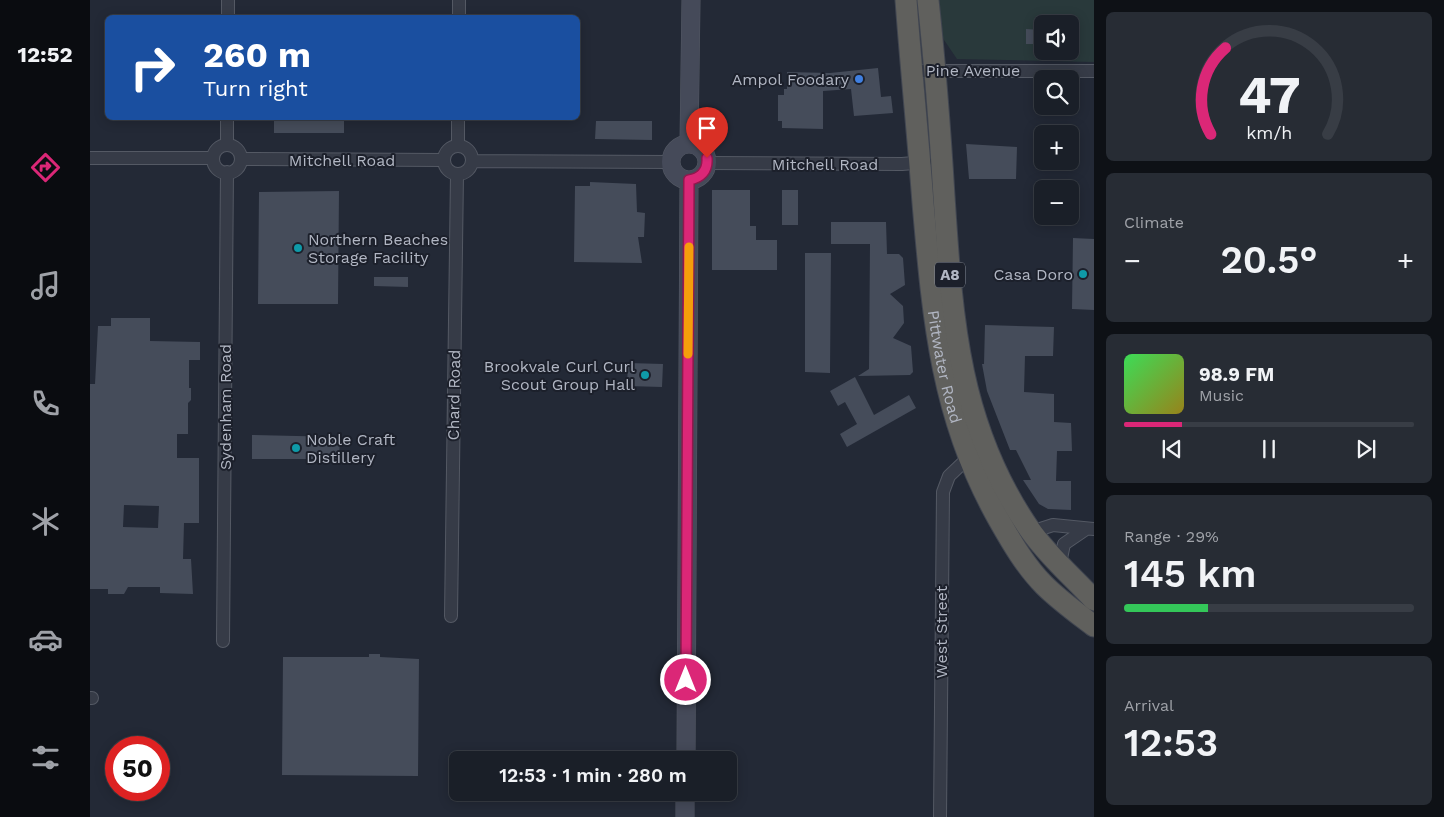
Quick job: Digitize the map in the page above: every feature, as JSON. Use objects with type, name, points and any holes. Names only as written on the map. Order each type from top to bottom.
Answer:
[{"type":"highway","name":"Pittwater Road","points":[[906,0],[920,163],[939,346],[945,380],[968,456],[990,504],[1026,563],[1044,585],[1094,626]]},
{"type":"highway","name":"Pittwater Road","points":[[928,0],[936,69],[952,304],[966,390],[989,458],[1031,532],[1094,600]]},
{"type":"highway","points":[[1026,563],[1031,532]]},
{"type":"main road","points":[[689,144],[691,0]]},
{"type":"main road","points":[[689,144],[700,148],[704,152],[707,164],[701,176],[689,180],[678,176],[671,162],[675,151],[689,144]]},
{"type":"main road","points":[[686,751],[689,180]]},
{"type":"main road","points":[[685,801],[685,817]]},
{"type":"street","points":[[228,0],[228,15]]},
{"type":"street","points":[[459,0],[459,15]]},
{"type":"street","name":"Pine Avenue","points":[[912,70],[1094,71]]},
{"type":"street","points":[[227,120],[227,145]]},
{"type":"street","points":[[458,120],[458,146]]},
{"type":"street","points":[[227,145],[236,149],[240,159],[236,170],[227,172],[217,169],[213,158],[217,149],[227,145]]},
{"type":"street","points":[[458,146],[468,150],[472,161],[467,171],[457,174],[448,170],[444,160],[449,150],[458,146]]},
{"type":"street","points":[[90,158],[213,158]]},
{"type":"street","name":"Mitchell Road","points":[[240,159],[444,160]]},
{"type":"street","name":"Mitchell Road","points":[[707,164],[920,163],[942,160]]},
{"type":"street","points":[[472,161],[671,162]]},
{"type":"street","name":"Sydenham Road","points":[[223,641],[227,172]]},
{"type":"street","name":"Chard Road","points":[[451,616],[457,174]]},
{"type":"street","name":"West Street","points":[[940,817],[943,492],[949,476],[968,456]]},
{"type":"street","points":[[1031,532],[1053,525],[1090,529]]},
{"type":"street","points":[[1060,563],[1064,544],[1090,529]]},
{"type":"shaded area","points":[[939,0],[1094,0],[1094,62],[957,59],[942,37]]},
{"type":"building","points":[[1026,29],[1034,30],[1034,44],[1026,44]]},
{"type":"building","points":[[878,68],[881,97],[891,96],[893,113],[854,116],[851,89],[823,91],[823,129],[782,128],[782,121],[778,121],[778,95],[784,95],[784,89],[787,89],[787,72],[830,73]]},
{"type":"building","points":[[274,120],[344,120],[344,133],[274,133]]},
{"type":"building","points":[[596,121],[652,121],[652,140],[595,139]]},
{"type":"building","points":[[966,144],[1017,147],[1016,179],[969,179]]},
{"type":"building","points":[[590,182],[636,184],[637,212],[645,213],[644,237],[638,237],[642,263],[574,262],[575,186],[590,186]]},
{"type":"building","points":[[712,190],[750,190],[750,226],[756,226],[756,240],[777,240],[777,270],[712,270]]},
{"type":"building","points":[[782,190],[798,190],[798,225],[782,225]]},
{"type":"building","name":"Northern Beaches Storage Facility","points":[[339,191],[338,304],[258,304],[259,192]]},
{"type":"building","points":[[831,222],[886,222],[887,254],[899,254],[903,258],[905,285],[890,294],[903,306],[904,323],[893,338],[911,346],[913,372],[910,375],[858,376],[869,369],[870,244],[831,244]]},
{"type":"building","name":"Casa Doro","points":[[1073,238],[1094,239],[1094,310],[1072,309]]},
{"type":"building","points":[[805,253],[831,253],[830,373],[805,372]]},
{"type":"building","points":[[374,277],[408,277],[408,287],[374,286]]},
{"type":"building","points":[[111,318],[150,318],[150,341],[200,342],[200,360],[189,360],[191,400],[188,403],[188,434],[177,434],[177,458],[199,458],[199,523],[184,523],[183,559],[191,559],[193,594],[160,593],[160,587],[128,587],[124,594],[108,594],[108,589],[90,589],[90,384],[95,384],[98,326],[111,326]],"holes":[[[124,505],[159,506],[158,528],[123,527]]]},
{"type":"building","points":[[985,325],[1054,327],[1053,356],[1025,356],[1024,392],[1054,394],[1054,422],[1071,423],[1072,451],[1057,451],[1056,481],[1071,481],[1071,510],[1048,509],[1039,504],[1023,480],[1031,480],[1016,450],[1010,450],[987,391],[982,364],[984,364]]},
{"type":"building","name":"Brookvale Curl Curl Scout Group Hall","points":[[628,363],[663,364],[662,387],[627,386]]},
{"type":"building","points":[[855,377],[874,415],[909,395],[916,408],[847,447],[840,434],[857,424],[845,402],[838,406],[830,391]]},
{"type":"building","name":"Noble Craft Distillery","points":[[252,435],[340,437],[339,459],[252,459]]},
{"type":"building","points":[[369,654],[380,654],[380,657],[419,659],[418,776],[282,775],[283,657],[369,657]]},
{"type":"slow traffic","points":[[688,354],[689,247]]},
{"type":"place","name":"Ampol Foodary","points":[[859,79]]},
{"type":"place","name":"Northern Beaches Storage Facility","points":[[298,248]]},
{"type":"place","name":"Casa Doro","points":[[1083,274]]},
{"type":"place","name":"Brookvale Curl Curl Scout Group Hall","points":[[645,375]]},
{"type":"place","name":"Noble Craft Distillery","points":[[296,448]]},
{"type":"route","points":[[686,680],[689,180],[701,176],[705,170],[707,158]]}]
